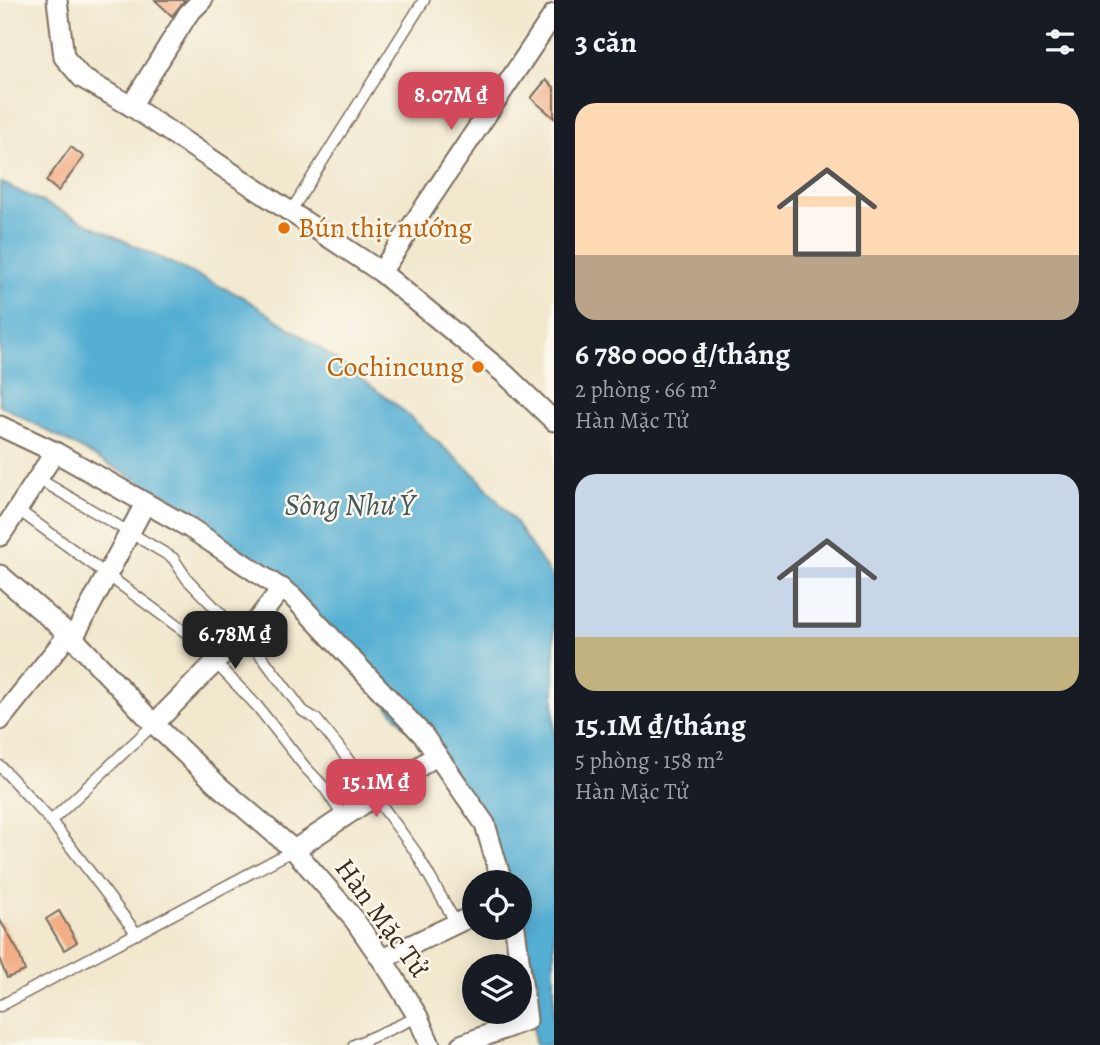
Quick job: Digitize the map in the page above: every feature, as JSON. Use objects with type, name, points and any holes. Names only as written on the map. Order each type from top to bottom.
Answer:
[{"type":"street","points":[[57,0],[64,57],[82,78],[131,106],[381,272],[506,375],[553,418]]},
{"type":"street","points":[[131,106],[188,14],[202,0]]},
{"type":"street","points":[[381,272],[554,14]]},
{"type":"street","points":[[0,426],[55,452],[190,528],[292,596],[423,735],[485,824],[498,870]]},
{"type":"street","points":[[0,536],[55,452]]},
{"type":"street","points":[[0,720],[71,636],[145,503]]},
{"type":"street","name":"Hàn Mặc Tử","points":[[0,575],[71,636],[154,724],[221,788],[294,850],[351,915],[382,959],[418,1017],[430,1045]]},
{"type":"street","points":[[154,724],[243,635],[282,588]]},
{"type":"street","points":[[294,850],[437,755]]},
{"type":"street","points":[[382,959],[462,920]]},
{"type":"street","points":[[461,1045],[527,1020],[517,940]]},
{"type":"lane","points":[[291,211],[424,0]]},
{"type":"lane","points":[[36,478],[173,558],[187,579],[243,635],[303,711],[316,719],[462,915]]},
{"type":"lane","points":[[17,509],[188,634],[257,706],[324,788],[343,816]]},
{"type":"lane","points":[[51,821],[154,724]]},
{"type":"lane","points":[[0,766],[51,821],[137,934]]},
{"type":"lane","points":[[0,1006],[294,850]]},
{"type":"lane","points":[[354,1045],[418,1017]]},
{"type":"water","name":"Sông Như Ý","points":[[0,182],[243,297],[324,351],[394,403],[478,478],[513,519],[554,580],[554,1045],[535,1045],[532,954],[524,954],[522,940],[532,940],[532,870],[500,870],[473,804],[286,590],[230,541],[176,501],[0,405]]},
{"type":"building","points":[[155,0],[185,0],[172,16]]},
{"type":"building","points":[[546,80],[554,87],[554,118],[531,98]]},
{"type":"building","points":[[71,147],[84,157],[58,191],[46,181]]},
{"type":"building","points":[[59,911],[77,942],[64,950],[46,919]]},
{"type":"building","points":[[0,920],[18,951],[25,971],[7,978],[0,961]]},
{"type":"place","name":"Bún thịt nướng","points":[[284,228]]},
{"type":"place","name":"Cochincung","points":[[478,367]]}]
